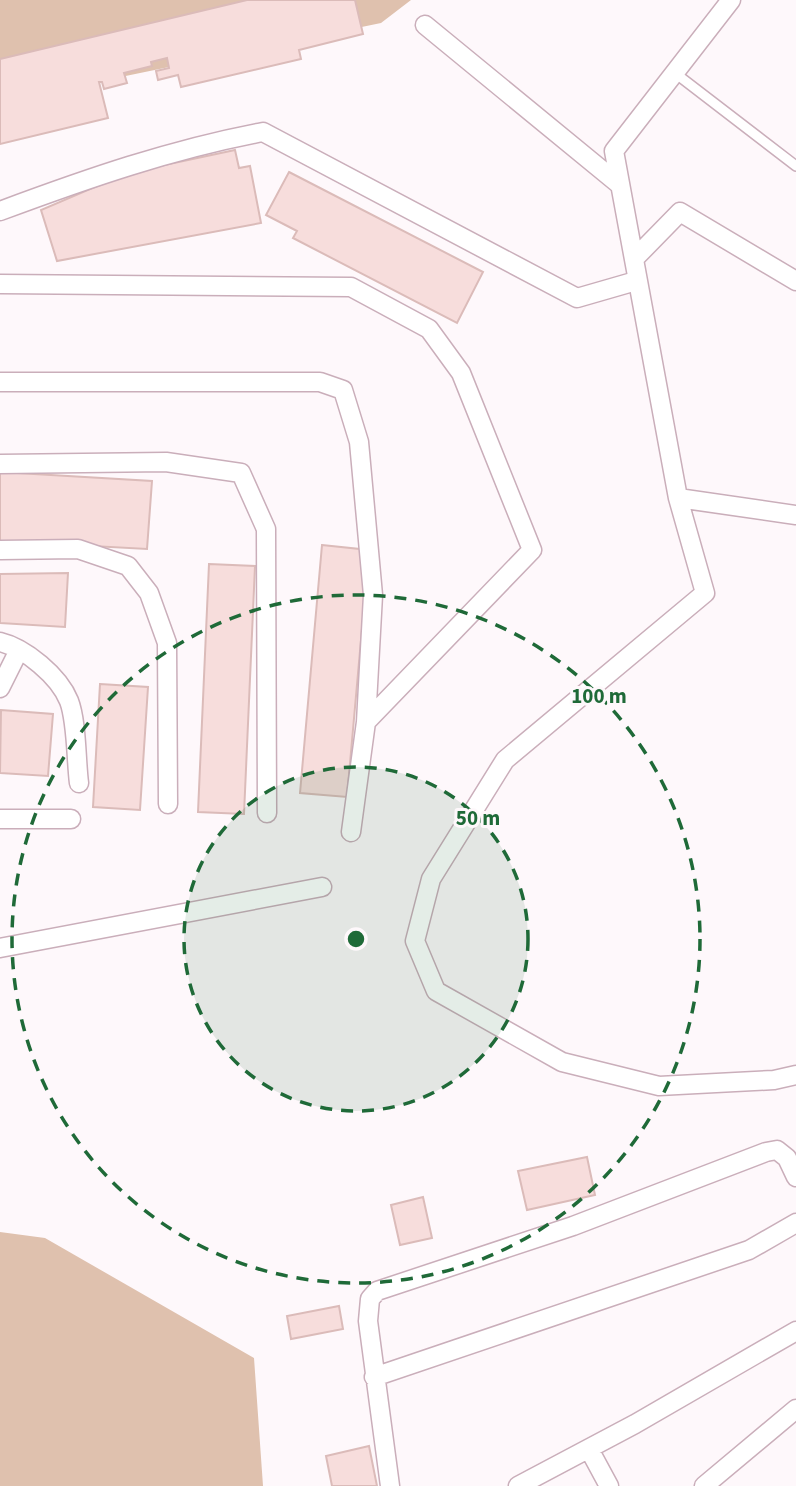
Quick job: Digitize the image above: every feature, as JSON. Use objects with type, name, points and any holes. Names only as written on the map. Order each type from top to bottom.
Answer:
[{"type":"street","points":[[732,0],[614,151],[678,498],[705,593],[505,760],[431,879],[415,941],[436,991],[562,1062],[659,1086],[774,1080],[796,1075]]},
{"type":"street","points":[[425,25],[620,186]]},
{"type":"street","points":[[0,211],[71,184],[207,142],[262,132],[577,298],[636,281]]},
{"type":"street","points":[[634,259],[680,212],[796,281]]},
{"type":"street","points":[[0,284],[351,287],[429,329],[461,373],[532,550],[366,722]]},
{"type":"street","points":[[0,382],[320,382],[343,390],[359,442],[373,595],[366,722],[351,832]]},
{"type":"street","points":[[0,464],[166,462],[241,473],[267,529],[267,813]]},
{"type":"street","points":[[678,498],[796,515]]},
{"type":"street","points":[[0,550],[78,549],[128,566],[149,593],[167,643],[168,804]]},
{"type":"street","points":[[0,642],[19,650],[52,677],[69,701],[79,783]]},
{"type":"street","points":[[0,688],[19,650]]},
{"type":"street","points":[[0,819],[71,819]]},
{"type":"street","points":[[0,948],[322,887]]},
{"type":"street","points":[[390,1486],[368,1321],[370,1299],[377,1291],[573,1226],[766,1152],[777,1150],[787,1158],[796,1177]]},
{"type":"street","points":[[374,1377],[749,1250],[796,1223]]},
{"type":"street","points":[[519,1486],[796,1331]]},
{"type":"street","points":[[704,1486],[796,1409]]},
{"type":"street","points":[[589,1449],[609,1486]]},
{"type":"lane","points":[[675,73],[796,166]]},
{"type":"shaded area","points":[[0,0],[411,0],[381,23],[0,102]]},
{"type":"shaded area","points":[[0,1232],[45,1238],[254,1358],[263,1486],[0,1486]]},
{"type":"building","points":[[247,0],[355,0],[363,34],[299,50],[301,59],[181,87],[178,75],[158,80],[156,71],[169,68],[167,58],[151,62],[152,66],[124,73],[127,83],[104,89],[102,82],[99,82],[108,118],[0,144],[0,59]]},
{"type":"building","points":[[235,150],[239,168],[250,166],[261,223],[57,261],[41,210],[109,181],[108,177]]},
{"type":"building","points":[[289,172],[483,272],[457,323],[293,238],[297,231],[266,215]]},
{"type":"building","points":[[0,472],[152,481],[147,549],[0,541]]},
{"type":"building","points":[[322,545],[369,550],[347,797],[300,793]]},
{"type":"building","points":[[209,564],[255,566],[244,814],[198,812]]},
{"type":"building","points":[[68,573],[65,627],[0,623],[0,574]]},
{"type":"building","points":[[100,684],[148,687],[140,810],[93,807]]},
{"type":"building","points":[[1,710],[53,714],[48,776],[0,773]]},
{"type":"building","points":[[587,1157],[595,1195],[527,1210],[518,1171]]},
{"type":"building","points":[[423,1197],[432,1238],[400,1245],[391,1205]]},
{"type":"building","points":[[339,1306],[343,1329],[291,1339],[287,1316]]},
{"type":"building","points":[[369,1446],[377,1486],[332,1486],[326,1456]]}]
